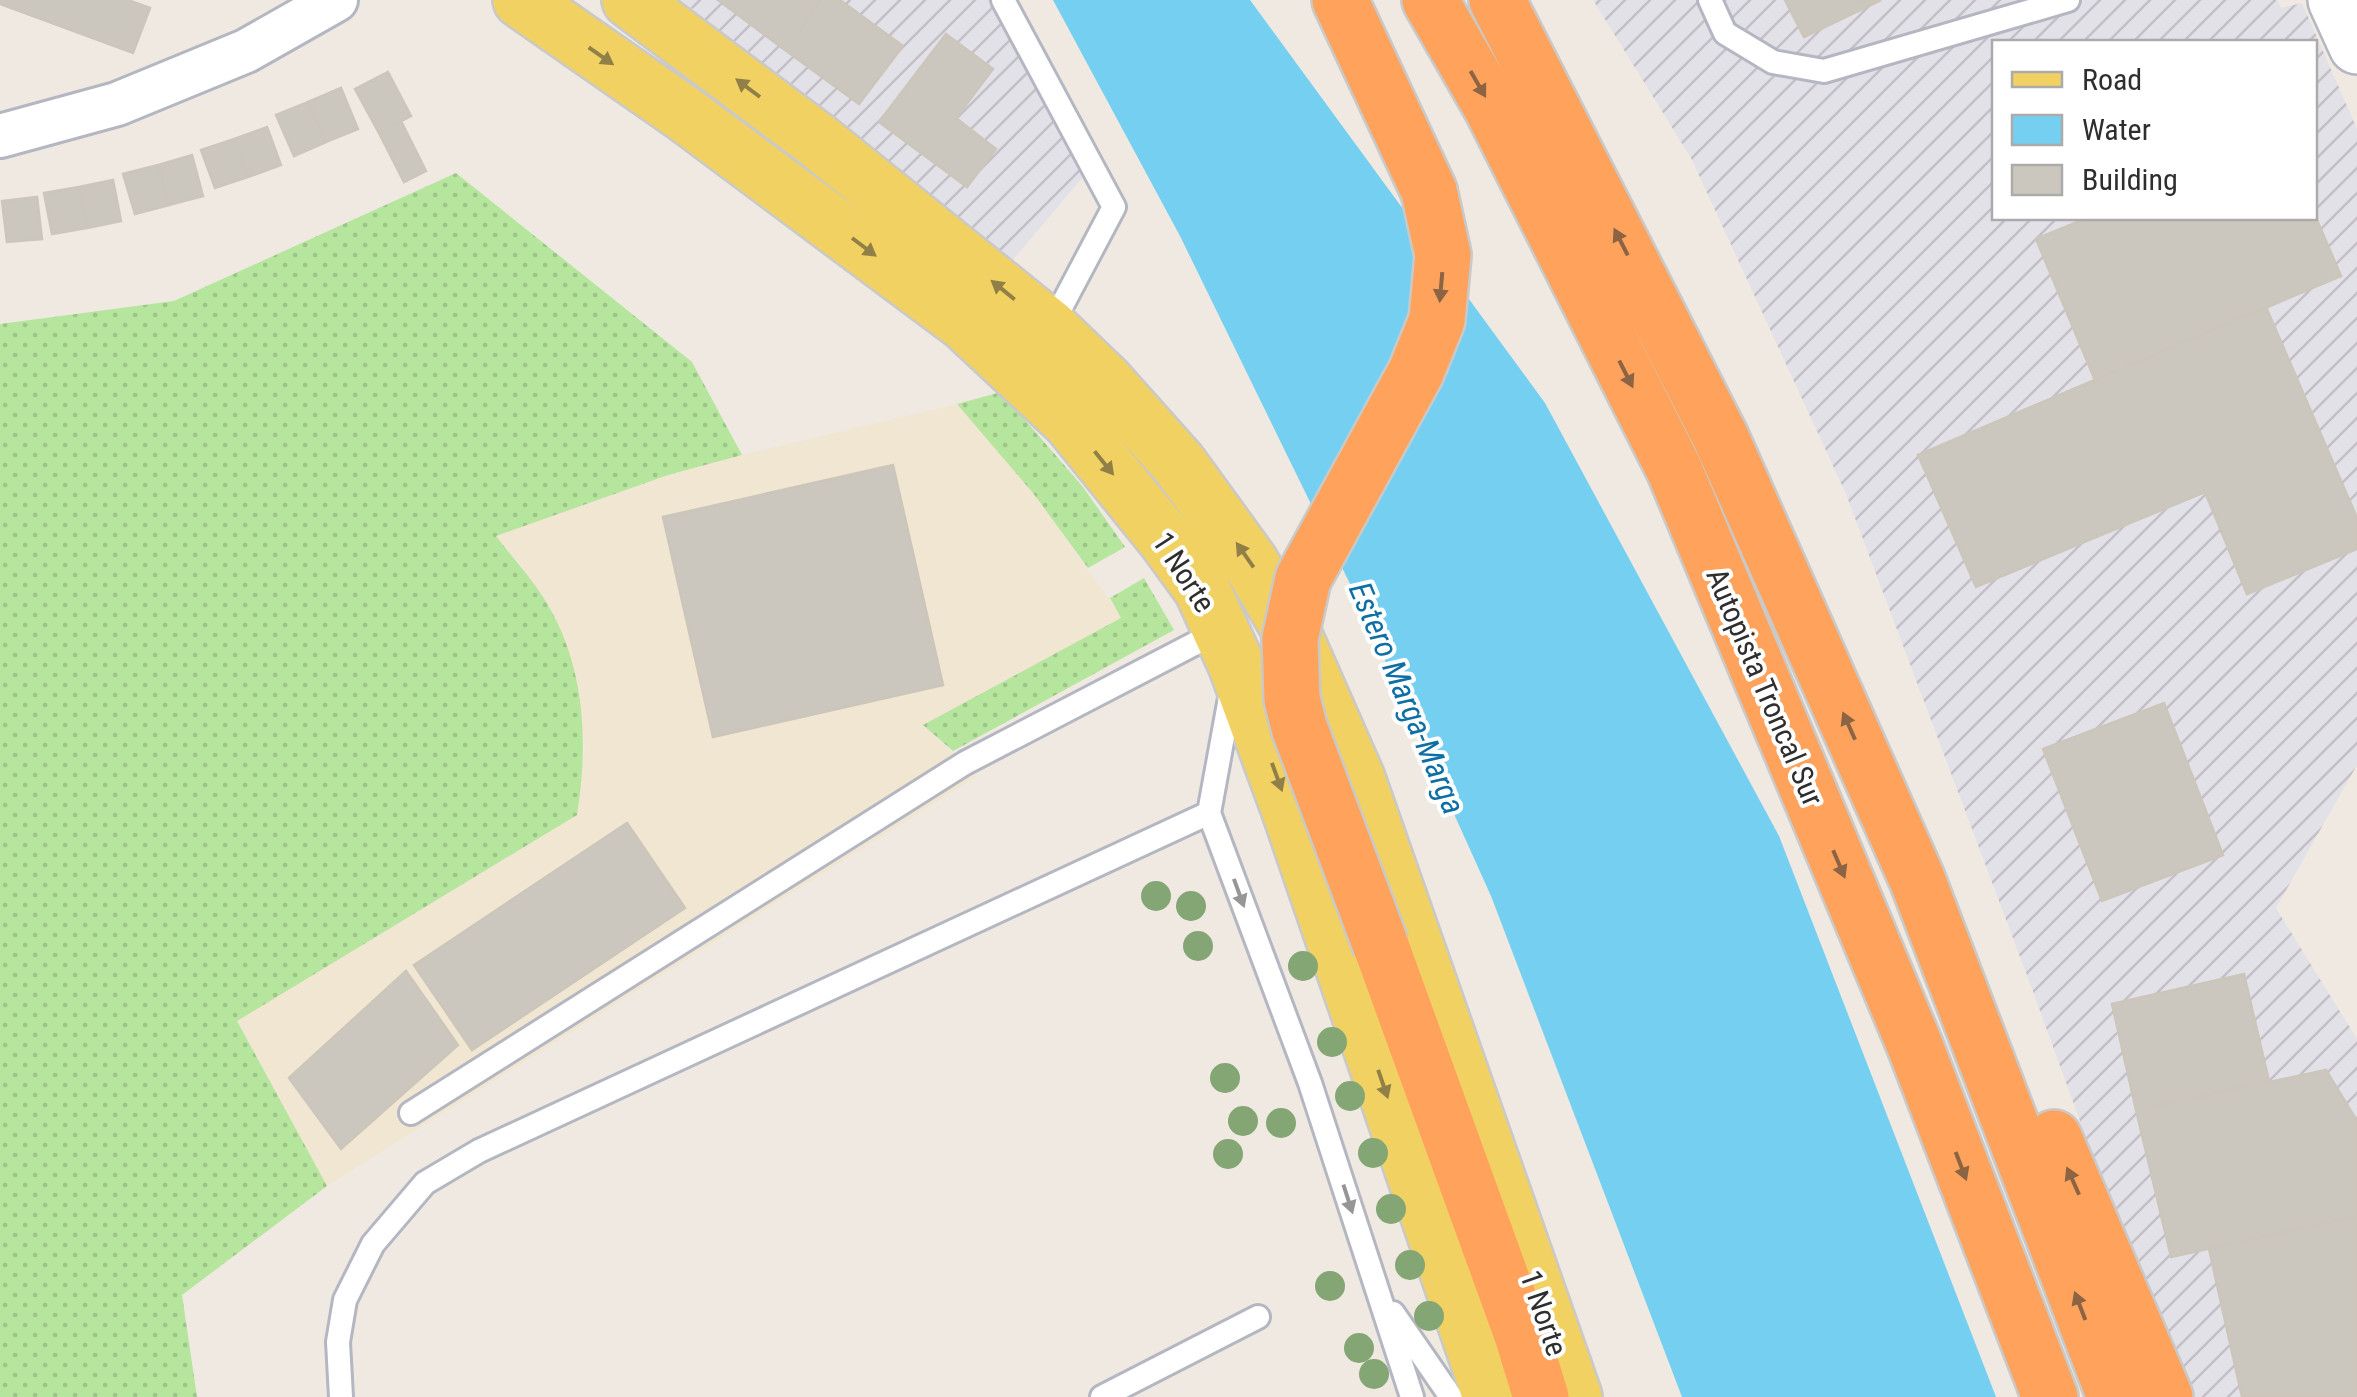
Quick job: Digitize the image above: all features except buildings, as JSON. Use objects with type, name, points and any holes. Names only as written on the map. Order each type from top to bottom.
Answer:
[{"type":"highway","points":[[1340,0],[1429,191],[1443,255],[1436,320],[1416,372],[1303,579],[1290,639],[1292,699],[1298,727],[1381,946],[1541,1397]]},
{"type":"highway","name":"Autopista Troncal Sur","points":[[1430,0],[1492,108],[1674,469],[1915,1046],[2050,1397]]},
{"type":"highway","name":"Autopista Troncal Sur","points":[[1497,0],[1720,438],[1917,879],[2115,1397]]},
{"type":"highway","points":[[1917,879],[2031,1087],[2165,1397]]},
{"type":"main road","name":"1 Norte","points":[[521,0],[686,114],[965,324],[1070,421],[1202,589],[1229,647],[1491,1397]]},
{"type":"main road","name":"1 Norte","points":[[630,0],[818,141],[1050,328],[1179,464],[1250,562],[1295,638],[1357,779],[1574,1397]]},
{"type":"main road","points":[[2336,0],[2357,46]]},
{"type":"street","points":[[0,136],[117,104],[246,51],[336,0]]},
{"type":"lane","points":[[1002,0],[1114,208],[1050,328]]},
{"type":"lane","points":[[1710,0],[1726,33],[1773,62],[1824,71],[2068,0]]},
{"type":"lane","points":[[1229,647],[1209,813],[1310,1083],[1412,1397]]},
{"type":"lane","points":[[411,1113],[965,763],[1229,647]]},
{"type":"lane","points":[[341,1397],[338,1342],[346,1300],[374,1244],[425,1184],[479,1151],[1209,813]]},
{"type":"lane","points":[[1379,1294],[1451,1397]]},
{"type":"lane","points":[[1102,1397],[1258,1317]]},
{"type":"lane","points":[[1555,1345],[1589,1397]]},
{"type":"shaded area","points":[[681,0],[989,0],[1083,177],[1012,261]]},
{"type":"shaded area","points":[[1593,0],[2277,0],[2281,8],[2302,3],[2357,129],[2357,765],[2276,908],[2357,1039],[2357,1397],[2180,1397],[1846,494],[1691,158]]},
{"type":"shaded area","points":[[957,404],[1033,493],[1122,618],[924,725],[976,777],[327,1186],[237,1021],[577,815],[585,748],[576,680],[523,567],[495,536],[668,475]]},
{"type":"green space","points":[[456,173],[692,362],[742,455],[668,475],[496,536],[543,597],[568,648],[583,731],[577,815],[237,1021],[327,1186],[182,1295],[197,1397],[0,1397],[0,324],[174,301]]},
{"type":"green space","points":[[1001,392],[1083,487],[1125,547],[1088,568],[1033,493],[957,404]]},
{"type":"green space","points":[[1144,578],[1174,630],[953,751],[923,725],[1121,618],[1110,598]]},
{"type":"water","name":"Estero Marga-Marga","points":[[1053,0],[1250,0],[1545,403],[1779,836],[1996,1397],[1682,1397],[1491,896],[1354,592],[1180,236]]}]
